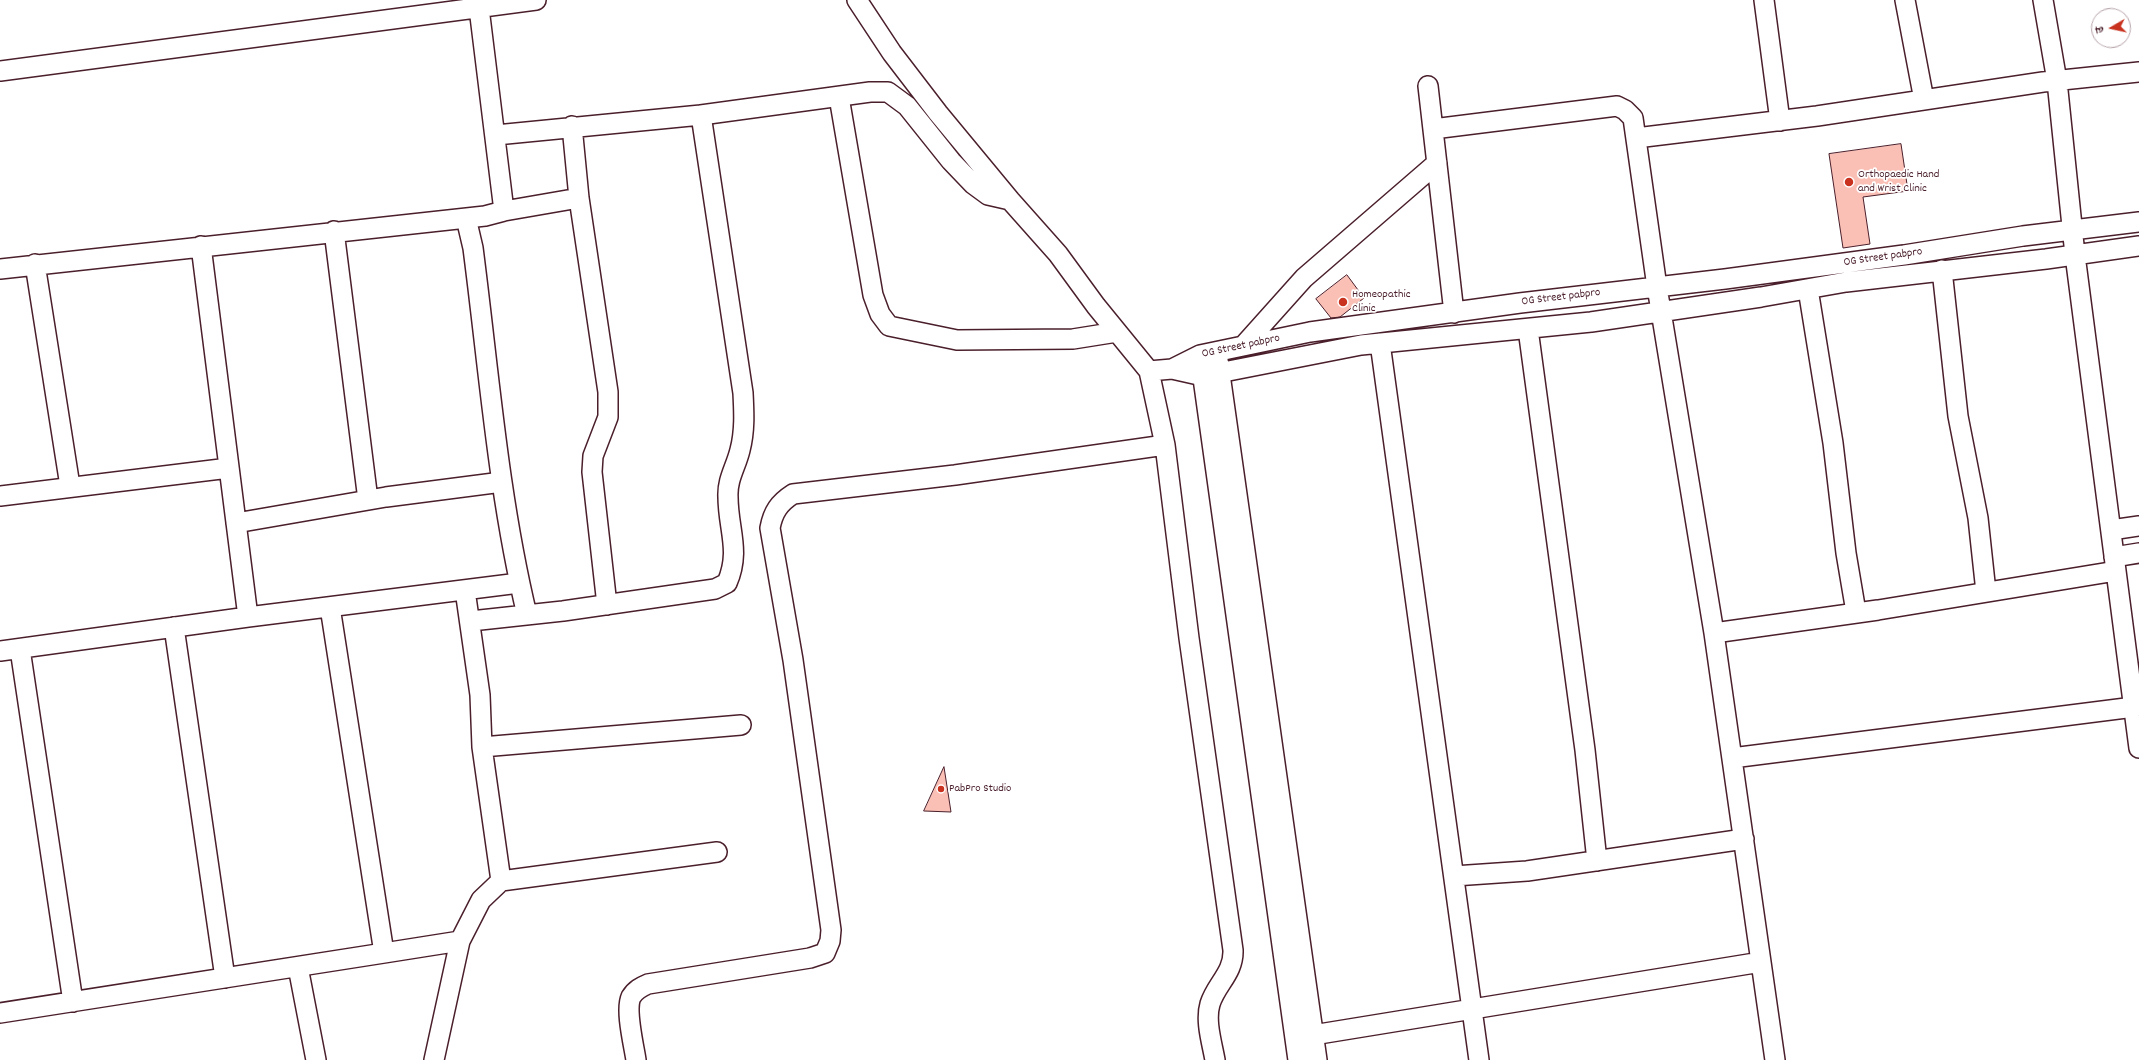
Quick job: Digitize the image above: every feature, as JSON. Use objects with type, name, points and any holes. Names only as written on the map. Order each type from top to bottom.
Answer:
[{"type":"street","points":[[0,71],[536,0]]},
{"type":"street","points":[[857,0],[892,53],[1010,200],[1058,254],[1117,332],[1149,371],[1165,445],[1189,638],[1234,960],[1231,969],[1210,1003],[1209,1018],[1215,1060]]},
{"type":"street","points":[[1764,0],[1780,121]]},
{"type":"street","points":[[1905,0],[1924,100]]},
{"type":"street","points":[[2043,0],[2057,81],[2075,255],[2115,564],[2135,687],[2134,707],[2139,748]]},
{"type":"street","points":[[479,8],[496,135],[504,211]]},
{"type":"street","points":[[1636,138],[1780,121],[2057,81],[2139,72]]},
{"type":"street","points":[[1428,86],[1454,313]]},
{"type":"street","points":[[496,135],[572,126],[701,115],[870,92],[888,92],[907,106],[951,161],[973,184],[988,196],[1010,200]]},
{"type":"street","points":[[839,97],[874,296],[880,314],[889,326],[957,340],[1073,339],[1117,332]]},
{"type":"street","points":[[1433,129],[1617,106],[1625,110],[1633,118],[1657,287],[1714,633],[1775,1060]]},
{"type":"street","points":[[471,621],[607,605],[715,589],[727,583],[733,570],[735,556],[728,498],[728,483],[740,452],[744,433],[743,393],[701,115]]},
{"type":"street","points":[[572,126],[579,198],[608,392],[608,418],[593,456],[592,472],[607,605]]},
{"type":"street","points":[[1244,345],[1304,278],[1437,164]]},
{"type":"street","points":[[0,268],[485,216],[504,211],[579,198]]},
{"type":"street","points":[[466,218],[473,248],[502,482],[519,583],[527,615]]},
{"type":"street","name":"OG Street pabpro","points":[[1172,369],[1208,353],[1310,332],[1904,255],[2072,230],[2139,222]]},
{"type":"street","points":[[334,231],[368,500]]},
{"type":"street","points":[[202,246],[248,617]]},
{"type":"street","name":"OG Street pabpro","points":[[1172,369],[1211,374],[1380,343],[1528,329],[1942,270],[2139,246]]},
{"type":"street","points":[[35,264],[70,486]]},
{"type":"street","points":[[1942,270],[1958,416],[1978,518],[1986,592]]},
{"type":"street","points":[[1808,289],[1833,443],[1846,553],[1856,612]]},
{"type":"street","points":[[1528,329],[1585,750],[1597,861]]},
{"type":"street","points":[[1380,343],[1480,1060]]},
{"type":"street","points":[[1208,353],[1317,1060]]},
{"type":"street","points":[[1149,371],[1172,369]]},
{"type":"street","points":[[1211,374],[1298,1060]]},
{"type":"street","points":[[636,1060],[629,1006],[631,997],[640,987],[648,984],[810,958],[825,953],[830,941],[831,930],[793,660],[770,528],[773,514],[782,501],[793,494],[962,474],[1165,445]]},
{"type":"street","points":[[0,496],[70,486],[229,468]]},
{"type":"street","points":[[236,523],[368,500],[502,482]]},
{"type":"street","points":[[2111,530],[2139,526]]},
{"type":"street","points":[[1714,633],[1986,592],[2115,564],[2139,553]]},
{"type":"street","points":[[0,651],[248,617],[519,583]]},
{"type":"street","points":[[465,590],[471,621],[480,695],[482,748],[501,881]]},
{"type":"street","points":[[330,607],[384,953]]},
{"type":"street","points":[[174,627],[225,978]]},
{"type":"street","points":[[20,648],[73,1002]]},
{"type":"street","points":[[1732,758],[2134,707]]},
{"type":"street","points":[[482,748],[741,725]]},
{"type":"street","points":[[1454,876],[1527,871],[1744,839]]},
{"type":"street","points":[[434,1060],[460,941],[481,900],[501,881],[717,852]]},
{"type":"street","points":[[0,1013],[460,941]]},
{"type":"street","points":[[1313,1035],[1761,962]]},
{"type":"street","points":[[298,967],[316,1060]]},
{"type":"building","points":[[1901,144],[1908,191],[1863,197],[1870,244],[1843,248],[1829,154]]},
{"type":"building","points":[[1347,275],[1364,298],[1340,317],[1331,318],[1316,299]]},
{"type":"building","name":"PabPro Studio","points":[[944,767],[951,812],[924,811]]},
{"type":"place","name":"Orthopaedic Hand and Wrist Clinic","points":[[1849,182]]},
{"type":"place","name":"Homeopathic Clinic","points":[[1343,302]]},
{"type":"place","name":"PabPro Studio","points":[[941,789]]}]
